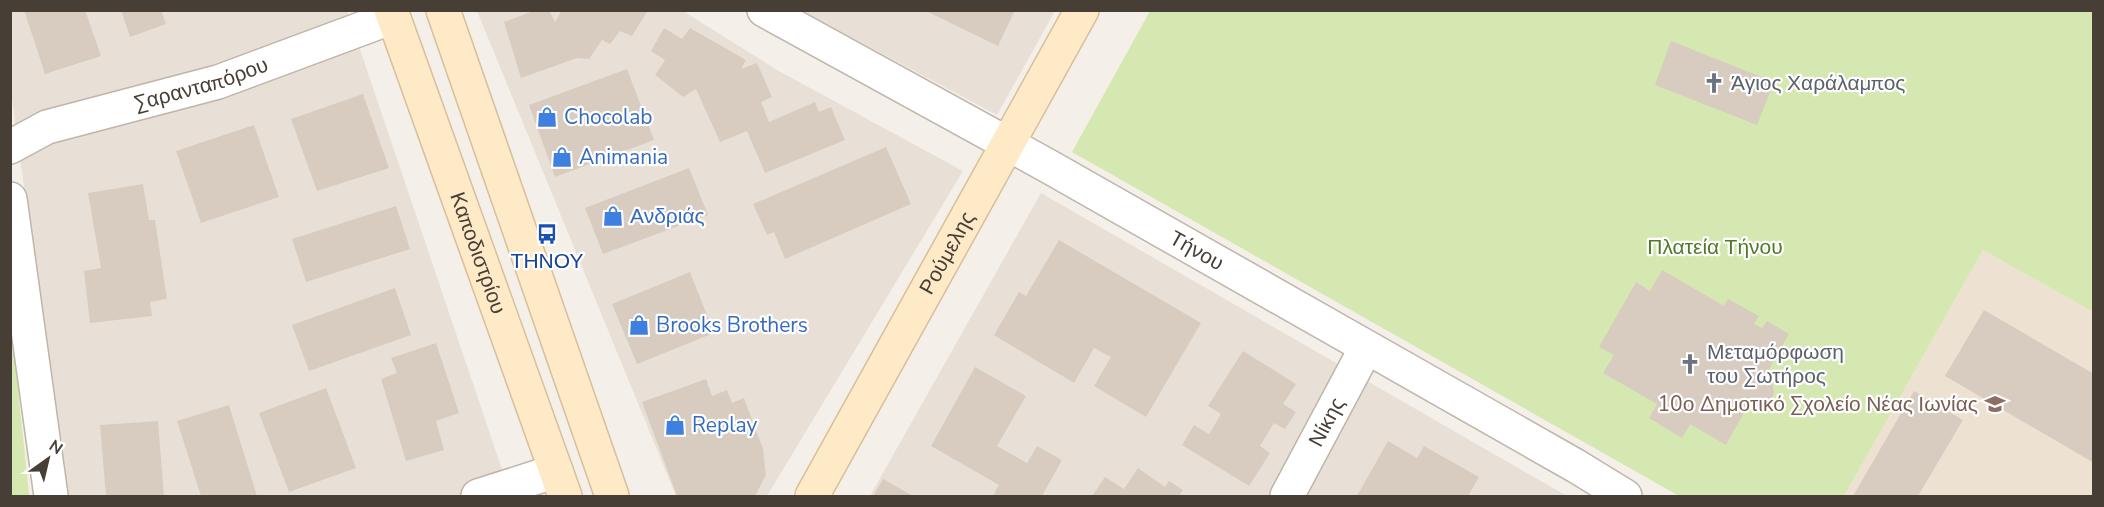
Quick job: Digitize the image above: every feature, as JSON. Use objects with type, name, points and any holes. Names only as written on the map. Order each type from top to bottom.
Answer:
[{"type":"main road","points":[[443,10],[612,496]]},
{"type":"main road","name":"Ρούμελης","points":[[812,496],[1082,10]]},
{"type":"main road","name":"Καποδιστρίου","points":[[392,14],[560,484]]},
{"type":"street","name":"Τήνου","points":[[764,10],[1008,144],[1625,496]]},
{"type":"street","name":"Σαρανταπόρου","points":[[10,147],[47,127],[218,82],[392,14]]},
{"type":"street","points":[[10,199],[51,496]]},
{"type":"street","name":"Νίκης","points":[[1287,496],[1366,348]]},
{"type":"street","points":[[478,496],[560,484]]},
{"type":"shaded area","points":[[10,11],[347,11],[511,496],[66,496],[11,91]]},
{"type":"shaded area","points":[[477,11],[683,11],[777,70],[963,171],[767,496],[676,496]]},
{"type":"shaded area","points":[[802,11],[1055,11],[997,115]]},
{"type":"shaded area","points":[[1041,193],[1567,496],[870,496]]},
{"type":"shaded area","name":"10ο Δημοτικό Σχολείο Νέας Ιωνίας","points":[[1983,250],[2093,312],[2093,496],[1844,496]]},
{"type":"green space","name":"Πλατεία Τήνου","points":[[1150,11],[2093,11],[2093,312],[1983,250],[1844,496],[1679,496],[1072,152]]},
{"type":"green space","points":[[11,325],[29,493],[29,496],[11,496]]},
{"type":"building","points":[[24,10],[85,10],[101,56],[45,74]]},
{"type":"building","points":[[121,10],[161,10],[166,24],[130,37]]},
{"type":"building","points":[[536,10],[549,10],[555,22],[562,10],[648,10],[632,36],[620,31],[610,44],[602,40],[589,59],[577,58],[521,78],[504,22]]},
{"type":"building","points":[[929,10],[1015,10],[998,46],[928,12]]},
{"type":"building","points":[[664,28],[682,39],[690,28],[746,60],[741,69],[757,63],[772,97],[761,102],[769,122],[815,102],[819,112],[831,107],[845,140],[765,173],[747,131],[720,142],[696,89],[683,97],[655,75],[665,60],[651,51]]},
{"type":"building","name":"Άγιος Χαράλαμπος","points":[[1671,41],[1774,82],[1757,125],[1655,85]]},
{"type":"building","points":[[627,69],[654,140],[555,177],[529,105]]},
{"type":"building","points":[[363,94],[389,168],[317,191],[291,119]]},
{"type":"building","points":[[254,125],[279,197],[201,223],[176,151]]},
{"type":"building","points":[[886,147],[911,204],[785,259],[774,232],[767,235],[753,204]]},
{"type":"building","points":[[689,168],[708,215],[603,254],[585,208]]},
{"type":"building","points":[[143,184],[149,220],[155,220],[167,299],[150,302],[152,316],[90,323],[84,271],[101,268],[88,193]]},
{"type":"building","points":[[396,206],[410,249],[306,282],[292,239]]},
{"type":"building","points":[[1059,240],[1201,323],[1146,417],[1094,386],[1111,357],[1094,348],[1074,383],[994,335],[1019,292],[1026,296]]},
{"type":"building","name":"Μεταμόρφωση του Σωτήρος","points":[[1662,270],[1724,306],[1728,299],[1759,316],[1754,324],[1762,328],[1767,321],[1789,334],[1765,376],[1772,382],[1774,392],[1771,402],[1765,410],[1756,411],[1747,407],[1726,445],[1690,424],[1682,438],[1649,418],[1657,404],[1603,373],[1614,355],[1599,347],[1636,282],[1650,291]]},
{"type":"building","points":[[690,272],[714,333],[637,364],[612,304]]},
{"type":"building","points":[[395,288],[411,335],[309,371],[292,325]]},
{"type":"building","points":[[1984,310],[2094,374],[2094,463],[1945,376]]},
{"type":"building","points":[[436,343],[459,413],[436,421],[444,450],[406,461],[381,379],[397,373],[391,358]]},
{"type":"building","points":[[1243,351],[1296,384],[1283,404],[1296,412],[1285,429],[1274,423],[1260,446],[1270,453],[1249,486],[1182,445],[1194,425],[1209,434],[1221,414],[1208,406]]},
{"type":"building","points":[[975,367],[1026,396],[997,446],[1027,463],[1037,446],[1062,460],[1042,496],[993,496],[999,485],[931,446]]},
{"type":"building","points":[[706,379],[712,396],[727,390],[732,403],[744,398],[763,449],[766,475],[755,496],[677,496],[642,402]]},
{"type":"building","points":[[326,388],[356,468],[289,492],[259,413]]},
{"type":"building","points":[[1914,391],[1963,420],[1918,496],[1853,496]]},
{"type":"building","points":[[229,405],[257,496],[201,496],[177,421]]},
{"type":"building","points":[[158,421],[164,496],[106,496],[100,425]]},
{"type":"building","points":[[1388,441],[1417,458],[1424,446],[1479,477],[1468,496],[1357,496]]},
{"type":"building","points":[[1138,468],[1165,487],[1169,481],[1183,490],[1179,496],[1092,496],[1105,477],[1124,489]]},
{"type":"building","points":[[883,479],[906,492],[914,496],[873,496]]},
{"type":"place","name":"Άγιος Χαράλαμπος","points":[[1714,83]]},
{"type":"place","name":"Chocolab","points":[[547,117]]},
{"type":"place","name":"Animania","points":[[562,157]]},
{"type":"place","name":"Ανδριάς","points":[[613,216]]},
{"type":"place","name":"ΤΗΝΟΥ","points":[[547,234]]},
{"type":"place","name":"Brooks Brothers","points":[[639,325]]},
{"type":"place","name":"Μεταμόρφωση του Σωτήρος","points":[[1690,364]]},
{"type":"place","name":"10ο Δημοτικό Σχολείο Νέας Ιωνίας","points":[[1995,404]]},
{"type":"place","name":"Replay","points":[[675,425]]}]
